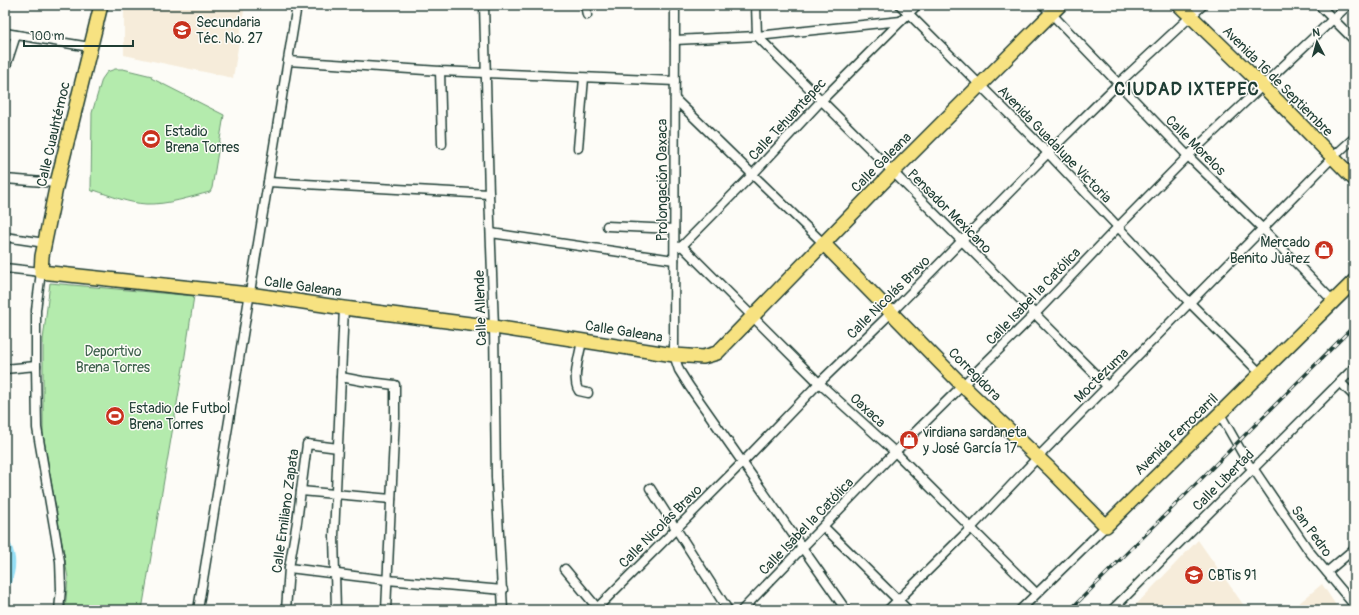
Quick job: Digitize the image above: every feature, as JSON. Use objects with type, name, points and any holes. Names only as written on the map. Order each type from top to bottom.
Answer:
[{"type":"main road","name":"Calle Cuauhtémoc","points":[[41,272],[57,182],[101,5]]},
{"type":"main road","name":"Avenida 16 de Septiembre","points":[[1179,5],[1263,86],[1354,179]]},
{"type":"main road","name":"Calle Galeana","points":[[41,272],[249,294],[494,327],[674,355],[704,357],[717,353],[823,243],[980,86],[1051,8]]},
{"type":"main road","name":"Corregidora","points":[[823,243],[963,386],[1038,457],[1106,526]]},
{"type":"main road","name":"Avenida Ferrocarril","points":[[1106,526],[1354,281]]},
{"type":"street","points":[[198,610],[297,5]]},
{"type":"street","name":"Calle Allende","points":[[484,5],[494,327],[496,477],[503,610]]},
{"type":"street","points":[[585,5],[587,15]]},
{"type":"street","name":"Prolongación Oaxaca","points":[[674,355],[674,260],[678,247],[674,229],[675,5]]},
{"type":"street","points":[[756,5],[757,36]]},
{"type":"street","name":"Avenida Guadalupe Victoria","points":[[900,5],[1048,153],[1190,303],[1261,374]]},
{"type":"street","name":"Calle Tehuantepec","points":[[678,247],[752,175],[821,101],[917,5]]},
{"type":"street","name":"Calle Nicolás Bravo","points":[[597,609],[743,462],[819,382],[892,312],[1048,153],[1119,83],[1203,5]]},
{"type":"street","points":[[1319,5],[1354,40]]},
{"type":"street","name":"Calle Isabel la Católica","points":[[742,610],[895,452],[1035,314],[1188,156],[1348,5]]},
{"type":"street","name":"Calle Morelos","points":[[1051,8],[1188,156],[1263,229],[1333,301]]},
{"type":"street","points":[[675,40],[757,36],[901,21]]},
{"type":"street","points":[[5,33],[90,47]]},
{"type":"street","points":[[5,69],[16,35]]},
{"type":"street","name":"Pensador Mexicano","points":[[757,36],[1108,387]]},
{"type":"street","points":[[288,61],[486,73],[675,81]]},
{"type":"street","points":[[440,70],[442,144]]},
{"type":"street","points":[[578,148],[584,78]]},
{"type":"street","points":[[675,99],[823,243]]},
{"type":"street","name":"Moctezuma","points":[[888,610],[971,528],[1038,457],[1332,158],[1354,138]]},
{"type":"street","points":[[5,179],[57,182]]},
{"type":"street","points":[[268,182],[489,194]]},
{"type":"street","points":[[607,226],[674,229]]},
{"type":"street","points":[[491,233],[674,260]]},
{"type":"street","points":[[5,237],[45,243]]},
{"type":"street","name":"Oaxaca","points":[[678,247],[752,316],[819,382],[895,452],[1036,593]]},
{"type":"street","points":[[5,268],[41,272],[36,310],[38,428],[60,562],[61,589],[59,610]]},
{"type":"street","points":[[336,610],[334,536],[335,494],[344,308]]},
{"type":"street","points":[[582,341],[576,375],[576,388],[579,391],[588,393]]},
{"type":"street","points":[[674,355],[679,370],[689,386],[846,610]]},
{"type":"street","points":[[5,369],[36,366]]},
{"type":"street","name":"Calle Libertad","points":[[1112,610],[1354,368]]},
{"type":"street","points":[[341,377],[395,385],[386,610]]},
{"type":"street","points":[[1340,382],[1354,396]]},
{"type":"street","name":"San Pedro","points":[[1220,414],[1249,465],[1254,468],[1309,551],[1354,605]]},
{"type":"street","name":"Calle Emiliano Zapata","points":[[286,610],[289,568],[307,444],[338,448]]},
{"type":"street","points":[[650,488],[728,610]]},
{"type":"street","points":[[301,491],[391,499]]},
{"type":"street","name":"Avenida Ferrocarril","points":[[1020,610],[1106,526]]},
{"type":"street","points":[[824,527],[908,610]]},
{"type":"street","points":[[1327,572],[1354,549]]},
{"type":"street","points":[[289,568],[387,580],[503,590]]},
{"type":"street","points":[[565,569],[597,609]]},
{"type":"shaded area","name":"Secundaria Téc. No. 27","points":[[124,5],[245,5],[233,78],[124,55]]},
{"type":"shaded area","name":"CBTis 91","points":[[1198,540],[1247,610],[1131,610]]},
{"type":"shaded area","points":[[1322,584],[1339,610],[1291,610]]},
{"type":"green space","name":"Estadio Brena Torres","points":[[115,69],[123,69],[152,76],[151,78],[224,115],[212,188],[210,192],[170,202],[146,204],[126,201],[91,190],[92,113],[102,79],[107,72]]},
{"type":"green space","name":"Deportivo Brena Torres","points":[[50,283],[194,296],[142,610],[65,610],[68,578],[43,434],[43,340]]},
{"type":"waterway","points":[[5,547],[9,564],[5,580]]},
{"type":"railway","points":[[1070,610],[1354,326]]},
{"type":"place","name":"Secundaria Téc. No. 27","points":[[182,30]]},
{"type":"place","name":"Estadio Brena Torres","points":[[151,139]]},
{"type":"place","name":"Mercado Benito Juárez","points":[[1324,250]]},
{"type":"place","name":"Estadio de Futbol Brena Torres","points":[[115,416]]},
{"type":"place","name":"virdiana sardaneta y José García 17","points":[[909,440]]},
{"type":"place","name":"CBTis 91","points":[[1194,575]]},
{"type":"district","name":"CIUDAD IXTEPEC","points":[[1187,89]]}]
